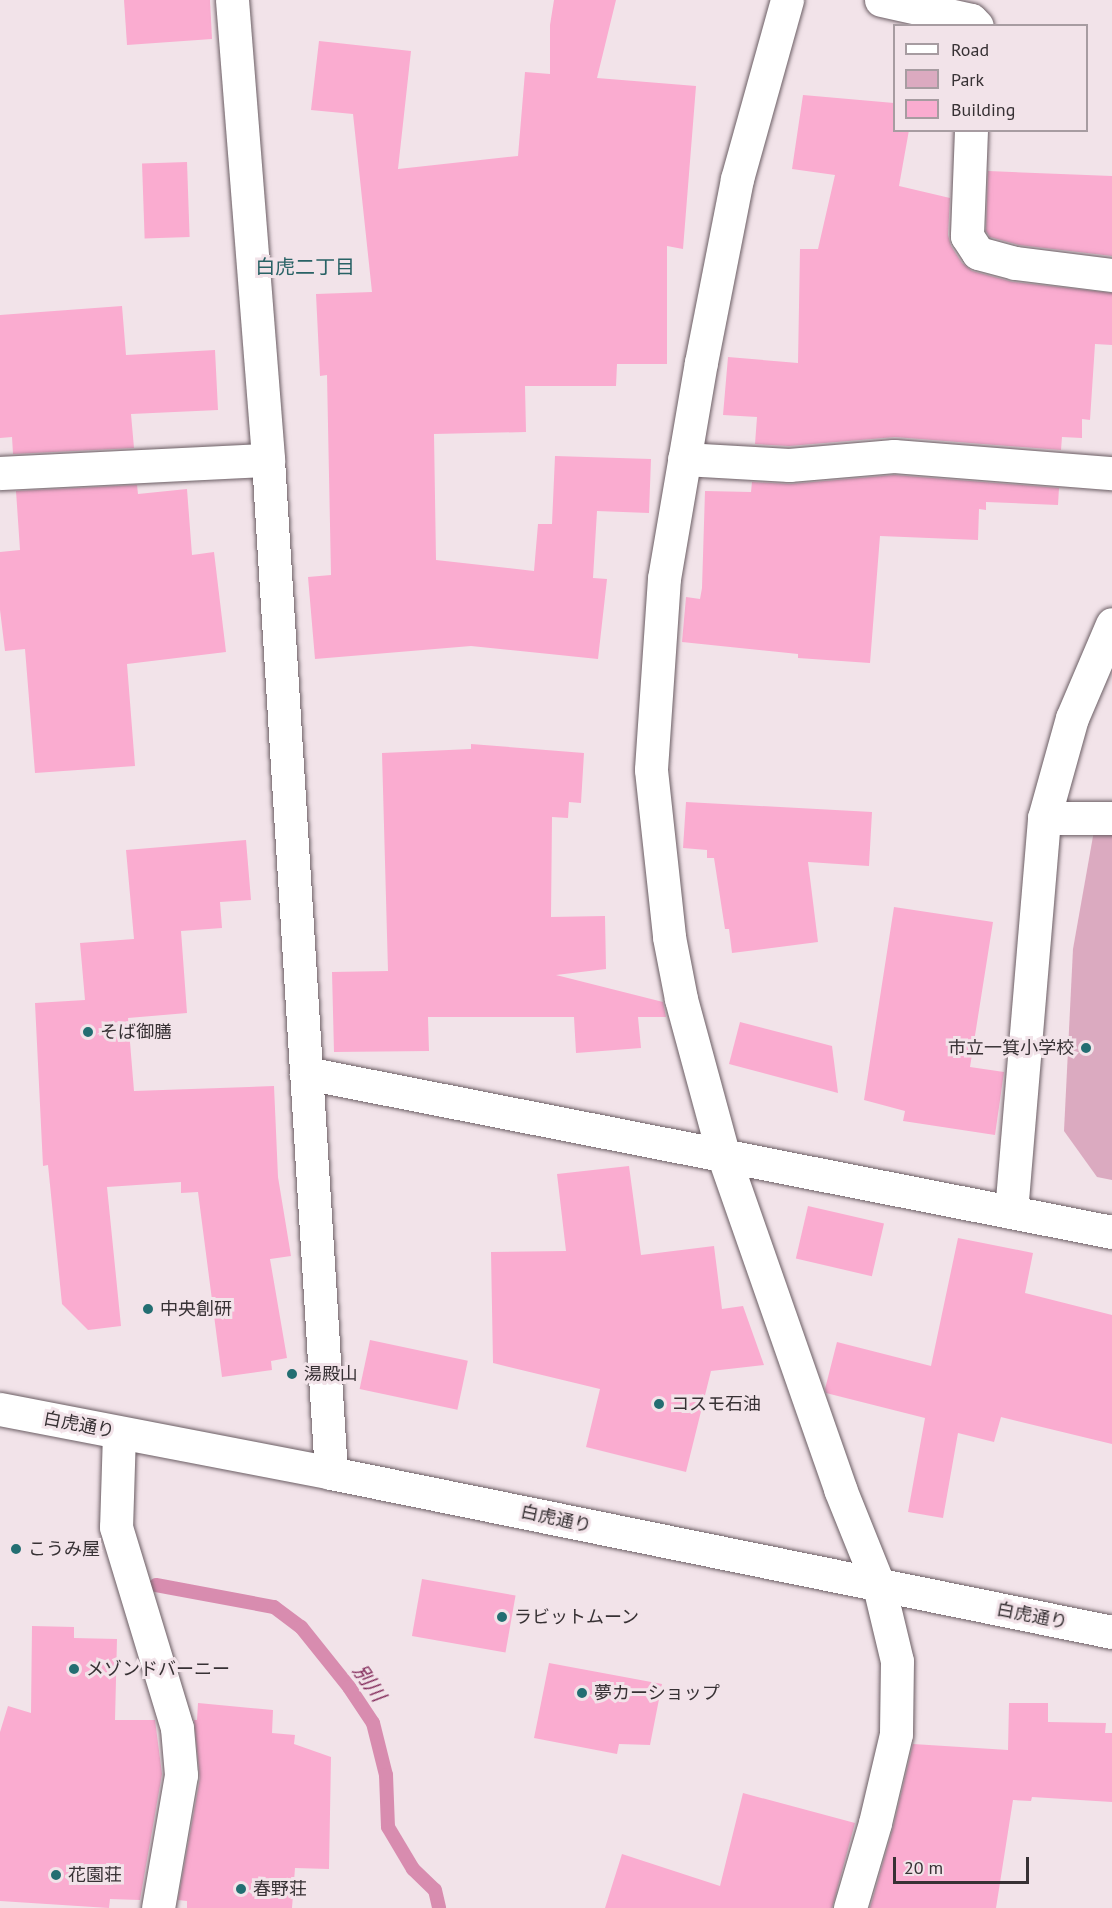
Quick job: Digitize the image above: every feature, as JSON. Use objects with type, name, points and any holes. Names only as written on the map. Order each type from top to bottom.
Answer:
[{"type":"street","points":[[232,0],[267,460],[331,1473]]},
{"type":"street","points":[[788,0],[737,178],[684,459],[664,578],[651,770],[669,937],[681,999],[724,1157],[840,1489],[879,1586],[897,1661],[896,1734],[876,1823],[850,1908]]},
{"type":"street","points":[[881,0],[971,20],[975,24]]},
{"type":"street","points":[[971,132],[967,236],[978,253],[1015,263],[1112,275]]},
{"type":"street","points":[[684,459],[799,465],[894,456],[1112,473]]},
{"type":"street","points":[[0,474],[267,460]]},
{"type":"street","points":[[1011,1212],[1044,818],[1072,718],[1112,624]]},
{"type":"street","points":[[1044,818],[1112,818]]},
{"type":"street","points":[[306,1073],[1112,1232]]},
{"type":"street","name":"白虎通り","points":[[0,1409],[331,1473],[1112,1632]]},
{"type":"street","points":[[119,1433],[116,1527],[177,1728],[181,1775],[158,1908]]},
{"type":"green space","name":"市立一箕小学校","points":[[1095,825],[1112,825],[1112,1180],[1097,1177],[1064,1131],[1073,949]]},
{"type":"building","points":[[124,0],[210,0],[212,39],[127,45]]},
{"type":"building","points":[[554,0],[616,0],[597,78],[696,86],[683,249],[667,246],[667,364],[617,364],[616,386],[525,386],[526,432],[434,434],[436,560],[534,571],[538,524],[552,524],[555,456],[651,459],[649,513],[597,511],[593,578],[607,579],[598,659],[471,646],[315,659],[308,577],[331,575],[327,375],[320,376],[316,294],[372,292],[353,114],[311,110],[319,41],[411,51],[398,169],[518,156],[525,72],[550,74],[550,25]]},
{"type":"building","points":[[803,95],[893,103],[893,132],[909,132],[899,186],[950,198],[948,235],[951,246],[962,263],[972,271],[1013,282],[1112,293],[1112,345],[1095,344],[1090,420],[1082,419],[1082,438],[1062,437],[1061,450],[895,437],[789,446],[755,444],[757,417],[723,415],[728,357],[798,363],[800,249],[818,249],[835,175],[792,169]]},
{"type":"building","points":[[187,162],[190,237],[145,239],[142,164]]},
{"type":"building","points":[[988,171],[1112,176],[1112,256],[1019,245],[990,237],[986,231]]},
{"type":"building","points":[[122,306],[126,355],[215,350],[218,410],[131,414],[134,448],[13,454],[12,437],[0,438],[0,315]]},
{"type":"building","points":[[894,475],[1059,488],[1058,505],[986,502],[986,510],[979,509],[978,540],[880,536],[870,663],[798,658],[798,654],[682,642],[686,597],[700,599],[702,588],[705,491],[751,492],[752,482],[790,484]]},
{"type":"building","points":[[137,485],[138,494],[187,489],[192,555],[214,552],[226,652],[127,664],[135,766],[35,773],[25,649],[5,651],[0,610],[0,552],[20,550],[16,491]]},
{"type":"building","points":[[471,744],[584,753],[581,803],[569,802],[568,818],[552,817],[551,917],[605,916],[606,969],[556,975],[663,1002],[666,1017],[638,1017],[641,1048],[576,1053],[574,1017],[428,1017],[429,1051],[334,1052],[332,972],[388,971],[382,753],[471,749]]},
{"type":"building","points":[[686,802],[872,812],[869,866],[808,862],[818,942],[732,953],[729,929],[725,929],[714,858],[707,858],[707,850],[683,848]]},
{"type":"building","points":[[246,840],[251,900],[220,902],[222,928],[181,931],[187,1013],[128,1018],[134,1091],[274,1086],[278,1177],[291,1256],[270,1259],[287,1358],[271,1361],[272,1370],[222,1377],[198,1192],[181,1193],[181,1182],[107,1187],[121,1326],[88,1330],[62,1304],[48,1165],[43,1166],[35,1003],[85,1000],[80,943],[134,939],[126,850]]},
{"type":"building","points":[[894,907],[993,922],[970,1067],[1004,1072],[995,1135],[903,1121],[905,1111],[864,1100]]},
{"type":"building","points":[[740,1022],[832,1046],[838,1093],[729,1064]]},
{"type":"building","points":[[629,1166],[641,1255],[714,1246],[722,1309],[743,1306],[764,1365],[711,1371],[686,1472],[586,1447],[600,1389],[493,1363],[491,1252],[566,1251],[557,1174]]},
{"type":"building","points":[[808,1206],[884,1224],[872,1276],[796,1259]]},
{"type":"building","points":[[958,1238],[1033,1253],[1025,1293],[1112,1315],[1112,1444],[1001,1417],[994,1442],[958,1433],[943,1518],[908,1512],[925,1418],[826,1393],[825,1389],[837,1342],[931,1366]]},
{"type":"building","points":[[370,1340],[468,1361],[457,1410],[360,1389]]},
{"type":"building","points":[[422,1579],[516,1595],[505,1653],[412,1636]]},
{"type":"building","points":[[32,1626],[74,1627],[74,1638],[117,1639],[115,1720],[155,1720],[162,1774],[140,1900],[110,1899],[109,1908],[0,1901],[0,1732],[8,1706],[31,1713]]},
{"type":"building","points":[[549,1663],[662,1684],[650,1745],[619,1744],[617,1754],[534,1738]]},
{"type":"building","points":[[198,1703],[273,1710],[272,1733],[295,1735],[294,1744],[331,1757],[329,1869],[295,1868],[292,1908],[187,1908],[187,1901],[178,1900],[200,1778],[194,1720],[197,1720]]},
{"type":"building","points":[[1009,1703],[1048,1703],[1048,1722],[1106,1723],[1105,1733],[1112,1733],[1112,1802],[1032,1797],[1031,1801],[1013,1800],[996,1908],[870,1908],[893,1828],[913,1744],[1008,1750]]},
{"type":"building","points":[[743,1793],[855,1823],[832,1908],[605,1908],[622,1854],[720,1886]]},
{"type":"waterway","name":"別川","points":[[156,1585],[274,1607],[301,1627],[349,1687],[373,1723],[386,1775],[388,1827],[413,1869],[435,1890],[439,1908]]},
{"type":"place","name":"そば御膳","points":[[88,1032]]},
{"type":"place","name":"市立一箕小学校","points":[[1086,1048]]},
{"type":"place","name":"中央創研","points":[[148,1309]]},
{"type":"place","name":"湯殿山","points":[[292,1374]]},
{"type":"place","name":"コスモ石油","points":[[659,1404]]},
{"type":"place","name":"こうみ屋","points":[[16,1549]]},
{"type":"place","name":"ラビットムーン","points":[[502,1617]]},
{"type":"place","name":"メゾンドバーニー","points":[[74,1669]]},
{"type":"place","name":"夢カーショップ","points":[[582,1693]]},
{"type":"place","name":"花園荘","points":[[56,1875]]},
{"type":"place","name":"春野荘","points":[[241,1889]]},
{"type":"district","name":"白虎二丁目","points":[[305,267]]}]
